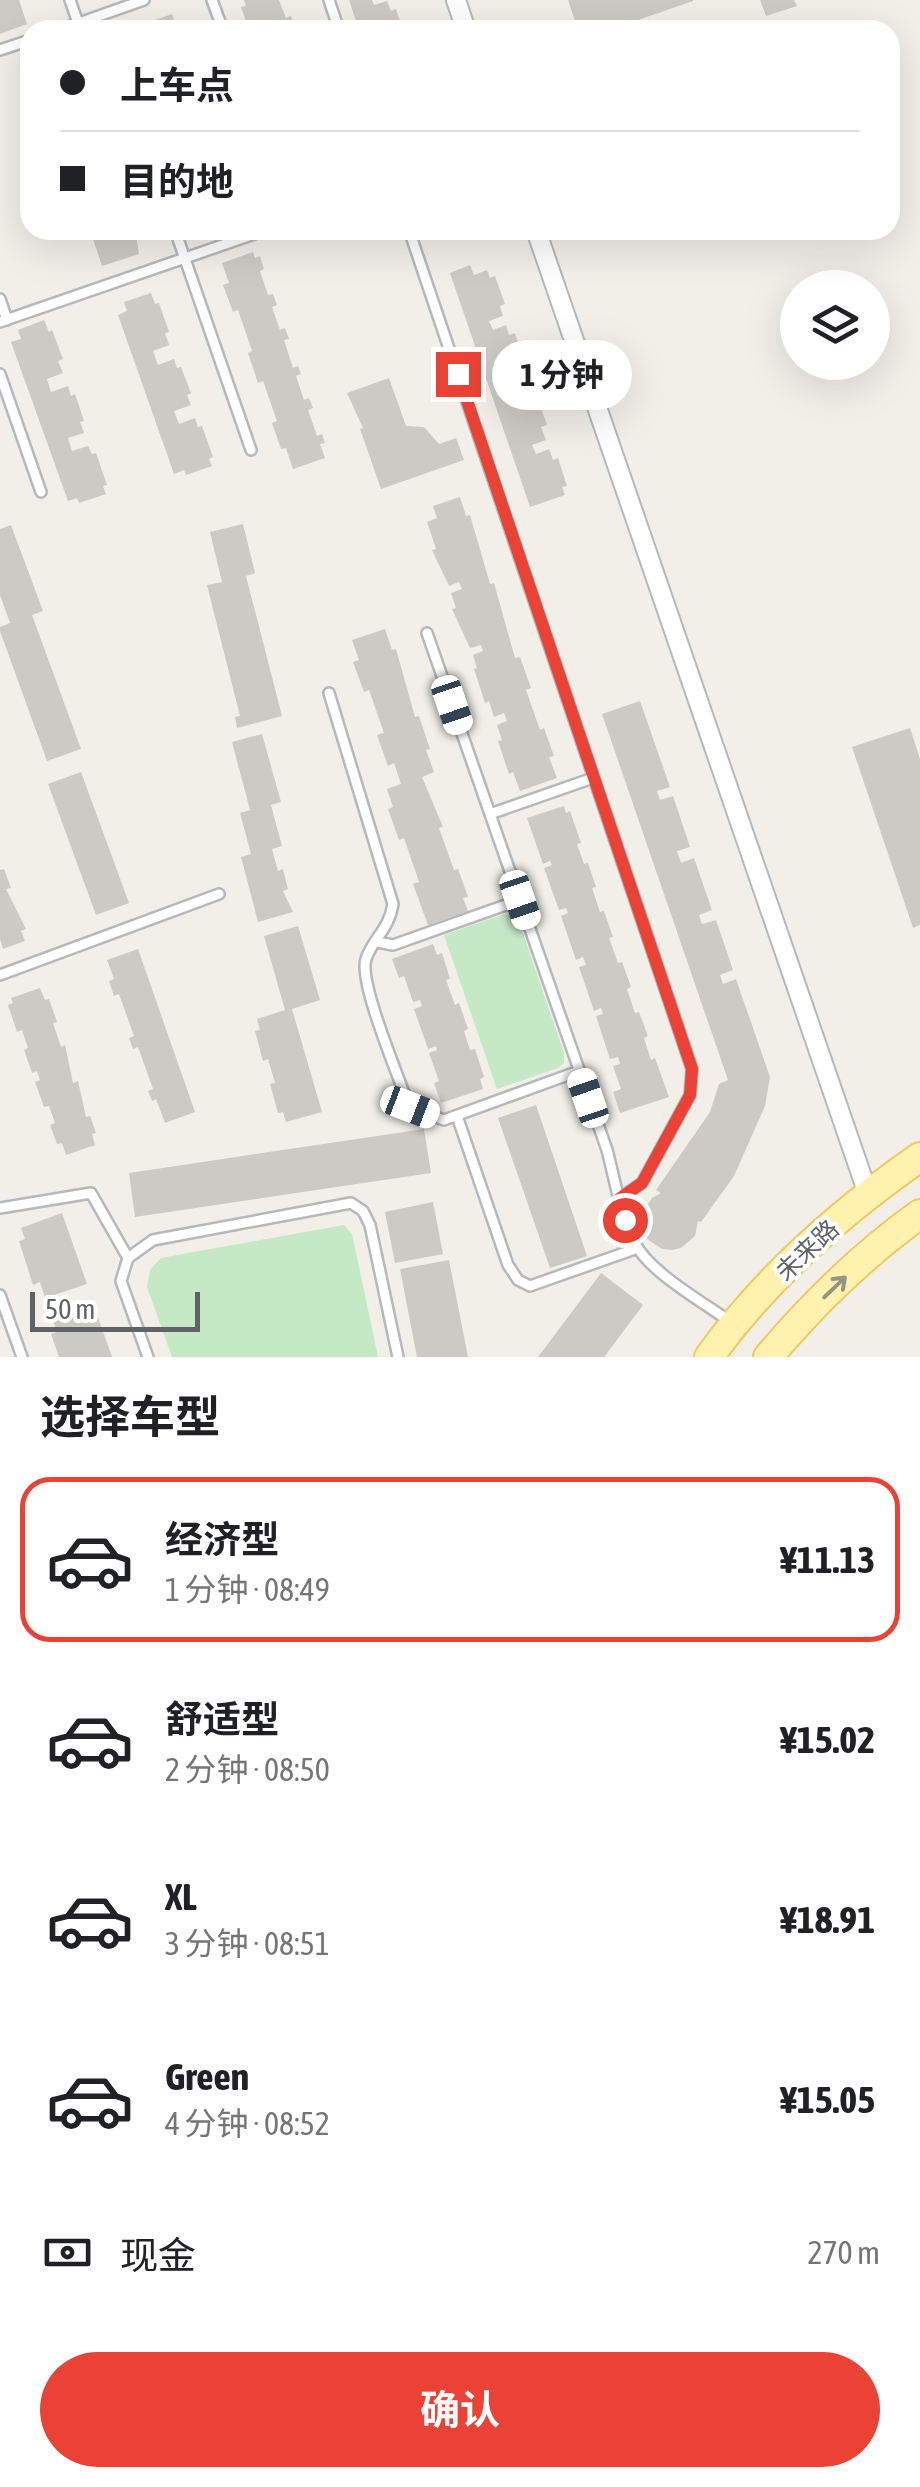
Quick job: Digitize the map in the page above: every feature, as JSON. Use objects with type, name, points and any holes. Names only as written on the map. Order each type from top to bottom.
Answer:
[{"type":"main road","name":"未来路","points":[[709,1357],[757,1298],[868,1194],[920,1157]]},
{"type":"main road","name":"未来路","points":[[768,1357],[857,1266],[920,1214]]},
{"type":"street","points":[[539,240],[868,1194]]},
{"type":"lane","points":[[87,20],[144,0]]},
{"type":"lane","points":[[101,15],[103,20]]},
{"type":"lane","points":[[179,240],[251,450]]},
{"type":"lane","points":[[0,299],[4,321],[237,240]]},
{"type":"lane","points":[[411,240],[692,1069],[690,1095],[642,1183],[619,1199]]},
{"type":"lane","points":[[0,374],[41,492]]},
{"type":"lane","points":[[427,633],[638,1248],[658,1270],[734,1325]]},
{"type":"lane","points":[[329,692],[393,904],[390,923],[366,960],[366,983],[410,1107],[444,1120],[580,1071]]},
{"type":"lane","points":[[490,814],[593,778]]},
{"type":"lane","points":[[0,975],[219,894]]},
{"type":"lane","points":[[377,942],[393,945],[520,900]]},
{"type":"lane","points":[[457,1116],[508,1265],[518,1280],[530,1286],[638,1248]]},
{"type":"lane","points":[[0,1208],[90,1192],[128,1258]]},
{"type":"lane","points":[[148,1357],[121,1281],[128,1258],[153,1240],[351,1203],[363,1211],[370,1225],[398,1357]]},
{"type":"lane","points":[[0,1295],[22,1357]]},
{"type":"green space","points":[[511,915],[519,922],[564,1053],[564,1063],[497,1089],[444,935]]},
{"type":"green space","points":[[344,1225],[352,1234],[378,1357],[172,1357],[147,1287],[150,1270],[161,1258]]},
{"type":"building","points":[[0,0],[19,0],[26,20],[20,20],[20,27],[0,34]]},
{"type":"building","points":[[244,0],[279,0],[286,18],[291,16],[292,20],[246,20],[241,7],[246,6]]},
{"type":"building","points":[[349,0],[372,0],[374,5],[387,1],[391,11],[396,9],[400,20],[356,20]]},
{"type":"building","points":[[568,0],[693,0],[638,20],[575,20]]},
{"type":"building","points":[[760,0],[794,0],[797,6],[766,16]]},
{"type":"building","points":[[93,240],[137,240],[139,254],[102,266]]},
{"type":"building","points":[[253,252],[255,258],[260,256],[264,269],[260,271],[268,295],[273,294],[277,305],[272,307],[280,330],[285,328],[289,339],[284,340],[293,368],[298,366],[301,374],[296,376],[304,400],[309,398],[313,408],[308,410],[317,436],[322,434],[325,443],[320,444],[325,458],[293,469],[272,423],[277,421],[263,381],[258,383],[238,310],[233,312],[223,285],[229,283],[222,263]]},
{"type":"building","points":[[470,265],[474,275],[487,270],[490,278],[495,276],[505,304],[500,306],[503,316],[489,321],[493,330],[506,325],[509,335],[515,333],[525,363],[520,365],[522,372],[509,377],[513,388],[526,384],[530,396],[536,394],[547,425],[541,427],[546,440],[532,445],[536,454],[549,449],[553,460],[558,458],[567,486],[562,487],[565,495],[530,507],[450,273]]},
{"type":"building","points":[[151,293],[155,304],[159,303],[169,332],[165,333],[169,345],[153,351],[158,365],[174,359],[191,393],[187,395],[191,405],[174,411],[179,424],[195,418],[198,427],[202,426],[213,457],[209,459],[212,466],[186,475],[184,470],[174,474],[118,315],[127,311],[124,302]]},
{"type":"building","points":[[44,320],[63,359],[58,361],[63,373],[47,379],[51,392],[68,386],[71,396],[75,394],[84,421],[80,422],[84,433],[68,438],[72,451],[88,446],[92,454],[96,453],[107,485],[103,486],[106,494],[79,503],[77,498],[68,501],[11,342],[21,339],[18,330]]},
{"type":"building","points":[[389,378],[406,426],[424,427],[439,444],[456,438],[464,460],[381,489],[360,429],[363,428],[347,393]]},
{"type":"building","points":[[460,497],[466,516],[470,515],[490,584],[494,583],[515,658],[520,657],[531,688],[526,690],[540,730],[544,728],[554,756],[549,757],[557,778],[520,791],[513,772],[509,774],[498,741],[502,740],[497,725],[507,721],[504,713],[494,717],[474,669],[477,668],[473,655],[483,651],[481,645],[470,648],[452,609],[456,608],[451,593],[462,589],[459,582],[449,586],[432,550],[436,549],[427,522],[437,518],[433,506]]},
{"type":"building","points":[[243,524],[255,573],[246,576],[282,716],[237,728],[235,717],[240,716],[207,585],[222,582],[210,532]]},
{"type":"building","points":[[11,525],[43,611],[32,615],[81,749],[47,761],[0,631],[0,627],[10,623],[0,595],[0,529]]},
{"type":"building","points":[[385,629],[392,650],[396,649],[415,717],[419,716],[430,749],[426,750],[434,772],[422,777],[443,827],[439,828],[454,870],[458,869],[468,897],[463,898],[468,911],[428,925],[413,884],[419,882],[404,838],[399,840],[388,809],[393,807],[387,789],[401,784],[394,763],[388,766],[377,735],[384,733],[369,690],[364,692],[353,662],[359,660],[352,640]]},
{"type":"building","points":[[640,701],[670,787],[657,791],[660,800],[673,796],[690,847],[677,851],[681,863],[694,858],[712,910],[699,915],[702,924],[716,920],[733,970],[720,975],[723,984],[736,979],[770,1077],[765,1106],[734,1176],[698,1221],[695,1236],[672,1250],[662,1249],[647,1239],[640,1222],[642,1213],[652,1198],[661,1193],[656,1190],[710,1112],[719,1084],[728,1080],[602,714]]},
{"type":"building","points":[[910,728],[920,759],[920,925],[913,928],[852,747]]},
{"type":"building","points":[[262,734],[281,802],[271,805],[282,846],[272,849],[278,871],[283,869],[288,889],[283,891],[293,912],[258,922],[241,857],[251,854],[240,813],[250,810],[232,742]]},
{"type":"building","points":[[81,772],[129,903],[96,915],[48,784]]},
{"type":"building","points":[[564,806],[566,813],[570,811],[581,843],[577,844],[596,887],[592,888],[600,912],[604,911],[613,937],[609,938],[631,987],[627,989],[635,1013],[639,1012],[648,1036],[644,1038],[651,1060],[655,1058],[669,1097],[620,1113],[613,1092],[621,1089],[613,1066],[620,1064],[618,1057],[610,1059],[596,1016],[603,1014],[601,1008],[594,1011],[579,967],[586,965],[583,957],[576,960],[561,916],[568,913],[566,908],[559,910],[544,868],[552,865],[550,861],[543,864],[527,818]]},
{"type":"building","points":[[4,869],[11,888],[6,889],[26,929],[21,931],[25,941],[3,949],[0,870]]},
{"type":"building","points":[[298,926],[320,1000],[292,1009],[322,1112],[286,1122],[283,1112],[278,1113],[270,1084],[275,1083],[268,1059],[263,1061],[255,1031],[260,1030],[257,1019],[285,1010],[264,936]]},
{"type":"building","points":[[433,944],[437,955],[442,953],[450,979],[446,980],[455,1005],[459,1003],[470,1050],[475,1049],[484,1077],[480,1079],[483,1089],[441,1103],[434,1083],[439,1081],[429,1053],[437,1050],[436,1046],[428,1049],[414,1009],[422,1006],[420,1000],[413,1002],[404,976],[399,978],[392,959]]},
{"type":"building","points":[[138,949],[195,1112],[165,1123],[156,1099],[152,1101],[148,1091],[153,1089],[138,1047],[133,1049],[129,1038],[134,1036],[119,994],[114,996],[109,981],[114,979],[107,960]]},
{"type":"building","points":[[40,988],[45,1000],[49,999],[73,1083],[78,1081],[86,1117],[90,1116],[96,1133],[92,1134],[95,1145],[66,1155],[62,1143],[57,1144],[49,1106],[44,1107],[35,1082],[40,1080],[37,1071],[32,1073],[22,1030],[17,1032],[8,1005],[13,1003],[11,998]]},
{"type":"building","points":[[536,1105],[587,1256],[550,1268],[498,1118]]},
{"type":"building","points":[[424,1129],[431,1173],[135,1217],[129,1173]]},
{"type":"building","points":[[433,1202],[443,1254],[395,1263],[385,1212]]},
{"type":"building","points":[[62,1213],[87,1284],[45,1298],[40,1282],[33,1285],[19,1241],[25,1239],[21,1228]]},
{"type":"building","points":[[449,1260],[468,1357],[417,1357],[400,1269]]},
{"type":"building","points":[[601,1273],[643,1305],[604,1357],[538,1357]]},
{"type":"building","points":[[94,1306],[112,1357],[59,1357],[51,1334],[57,1332],[53,1320]]},
{"type":"route","points":[[458,374],[692,1069],[690,1095],[642,1183],[619,1199],[625,1220]]}]
